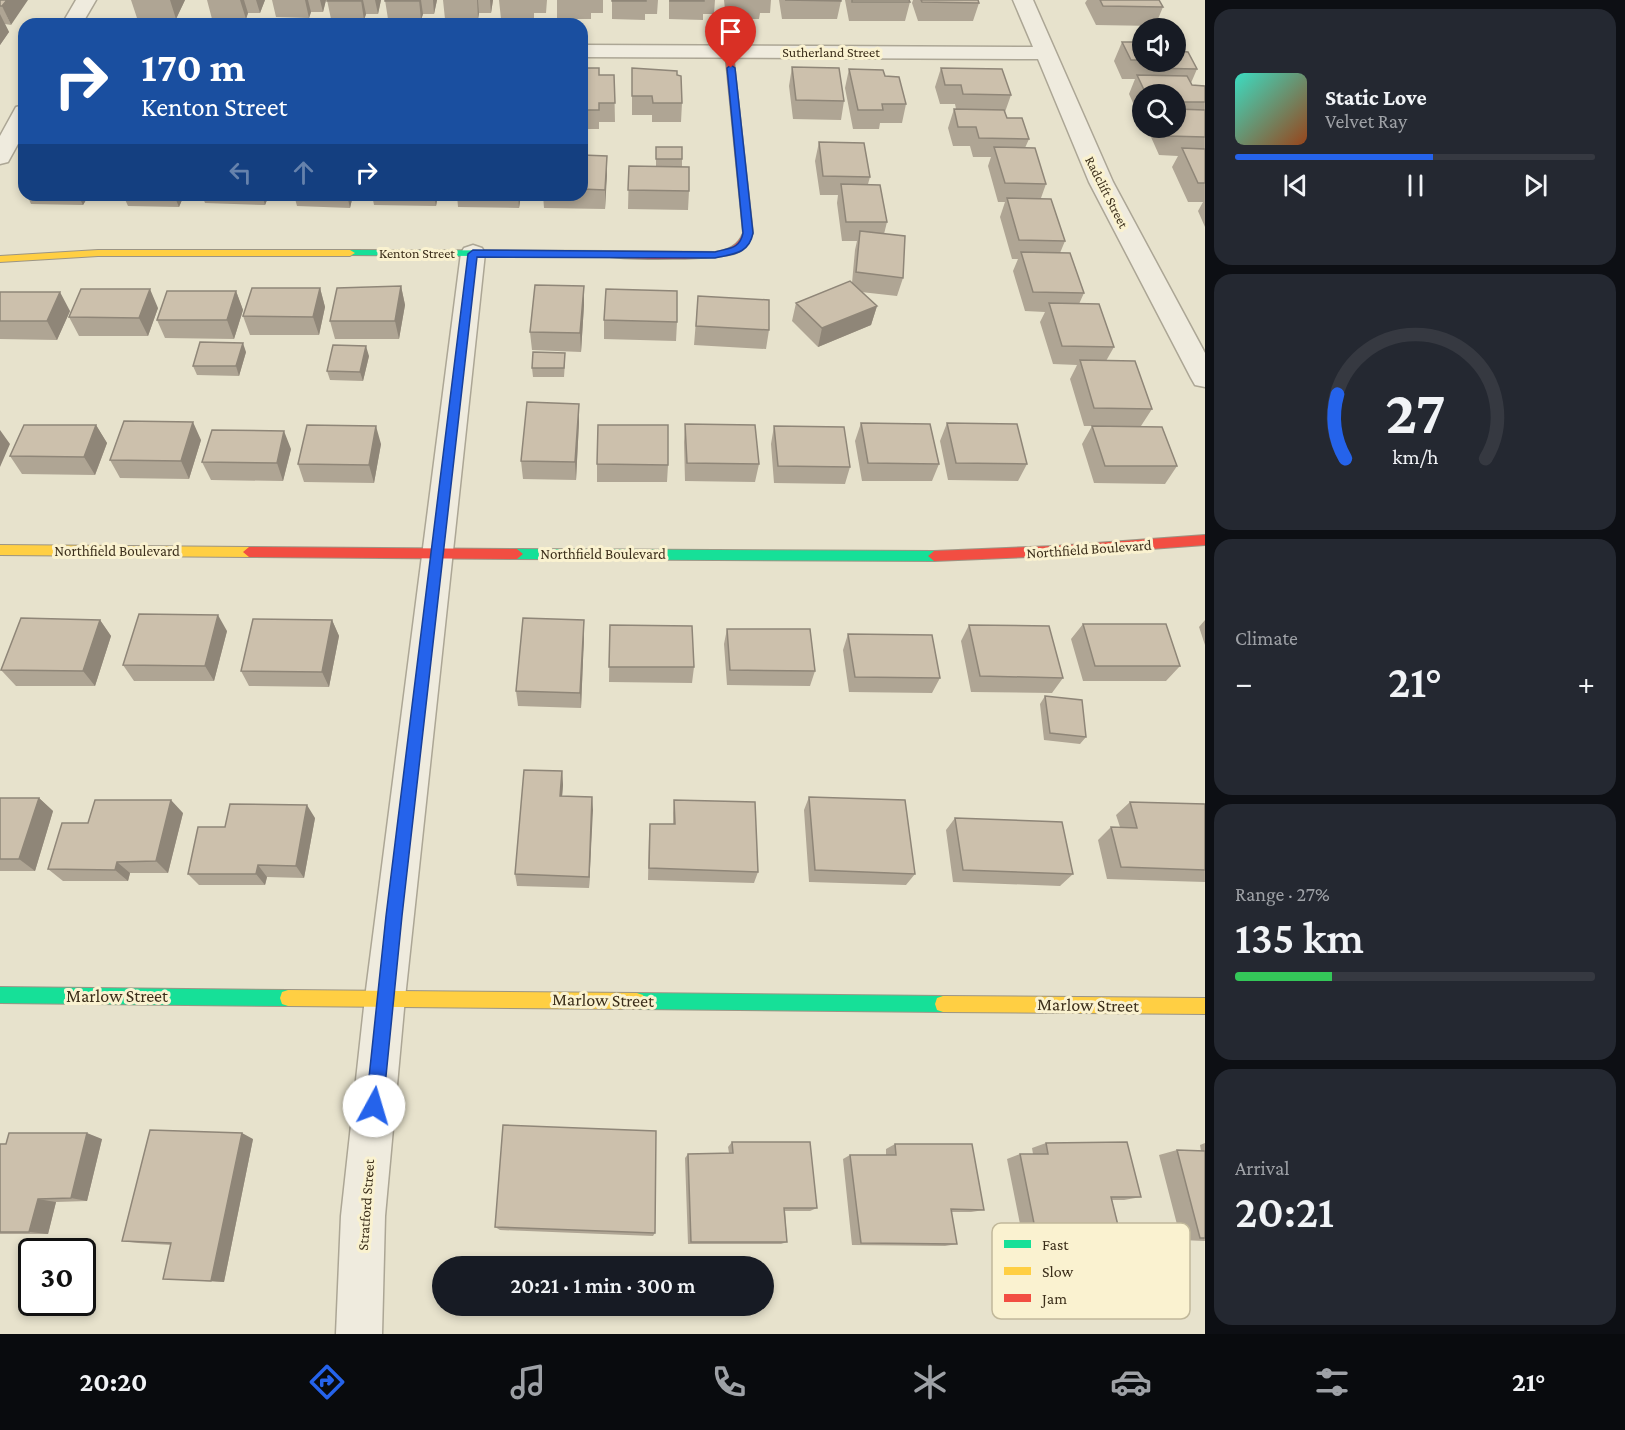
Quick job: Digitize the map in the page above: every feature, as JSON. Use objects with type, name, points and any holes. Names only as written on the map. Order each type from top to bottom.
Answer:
[{"type":"street","points":[[76,18],[86,0]]},
{"type":"street","name":"Radclift Street","points":[[1023,0],[1101,182],[1205,378]]},
{"type":"street","name":"Sutherland Street","points":[[588,51],[1044,53]]},
{"type":"street","name":"Kenton Street","points":[[0,259],[146,252],[715,255],[740,249],[748,233],[729,52]]},
{"type":"street","points":[[0,157],[18,123]]},
{"type":"street","name":"Stratford Street","points":[[359,1334],[363,1216],[385,998],[473,254]]},
{"type":"street","name":"Northfield Boulevard","points":[[0,550],[909,557],[1034,552],[1205,540]]},
{"type":"street","name":"Marlow Street","points":[[0,995],[1205,1006]]},
{"type":"building","points":[[0,0],[7,0],[0,6]]},
{"type":"building","points":[[361,0],[361,1],[327,1]]},
{"type":"building","points":[[419,0],[419,1],[385,1]]},
{"type":"building","points":[[646,0],[646,1],[612,1]]},
{"type":"building","points":[[704,0],[704,1],[670,1]]},
{"type":"building","points":[[785,0],[841,0],[841,1]]},
{"type":"building","points":[[852,0],[909,0],[910,2],[852,2]]},
{"type":"building","points":[[921,0],[978,0],[979,3],[922,2]]},
{"type":"building","points":[[1100,0],[1159,0],[1163,7],[1103,6]]},
{"type":"building","points":[[1122,42],[1132,42],[1131,60]]},
{"type":"building","points":[[1186,52],[1188,52],[1197,69],[1186,69]]},
{"type":"building","points":[[792,67],[839,68],[844,101],[796,100]]},
{"type":"building","points":[[588,68],[599,68],[599,75],[614,75],[615,103],[599,103],[599,110],[588,110]]},
{"type":"building","points":[[632,68],[677,71],[677,75],[681,76],[682,103],[653,103],[652,96],[632,96]]},
{"type":"building","points":[[941,68],[1002,69],[1011,95],[963,94],[961,85],[945,85]]},
{"type":"building","points":[[849,69],[883,70],[885,76],[899,77],[906,104],[882,104],[883,110],[858,110]]},
{"type":"building","points":[[1137,75],[1187,76],[1192,85],[1205,86],[1205,102],[1186,102],[1186,84],[1141,84]]},
{"type":"building","points":[[954,109],[1004,110],[1007,118],[1022,118],[1029,139],[979,138],[976,127],[958,127]]},
{"type":"building","points":[[1186,109],[1205,110],[1205,137],[1186,136]]},
{"type":"building","points":[[819,142],[864,143],[870,177],[823,176]]},
{"type":"building","points":[[656,147],[682,147],[682,159],[656,159]]},
{"type":"building","points":[[994,147],[1035,148],[1046,184],[1005,183]]},
{"type":"building","points":[[1182,148],[1205,149],[1205,183],[1198,183]]},
{"type":"building","points":[[588,155],[607,156],[605,190],[588,189]]},
{"type":"building","points":[[629,166],[689,167],[689,191],[628,190]]},
{"type":"building","points":[[841,184],[880,185],[887,222],[846,222]]},
{"type":"building","points":[[1007,198],[1051,199],[1065,241],[1019,240]]},
{"type":"building","points":[[860,231],[905,236],[903,278],[856,272]]},
{"type":"building","points":[[1021,252],[1070,253],[1084,293],[1033,292]]},
{"type":"building","points":[[850,281],[877,306],[822,328],[796,303]]},
{"type":"building","points":[[535,285],[584,286],[580,333],[530,332]]},
{"type":"building","points":[[401,286],[395,321],[330,321],[337,288]]},
{"type":"building","points":[[252,288],[320,288],[313,317],[243,316]]},
{"type":"building","points":[[81,289],[150,289],[139,318],[69,317]]},
{"type":"building","points":[[606,289],[677,291],[677,322],[604,320]]},
{"type":"building","points":[[167,291],[236,291],[227,320],[157,320]]},
{"type":"building","points":[[0,292],[60,292],[47,321],[0,321]]},
{"type":"building","points":[[698,296],[769,300],[769,330],[696,326]]},
{"type":"building","points":[[1049,303],[1099,304],[1114,347],[1062,346]]},
{"type":"building","points":[[200,342],[243,343],[236,366],[193,366]]},
{"type":"building","points":[[333,345],[366,346],[360,372],[327,371]]},
{"type":"building","points":[[533,352],[565,353],[564,368],[532,368]]},
{"type":"building","points":[[1080,360],[1135,361],[1152,409],[1094,408]]},
{"type":"building","points":[[527,402],[579,404],[575,462],[521,461]]},
{"type":"building","points":[[124,421],[193,422],[181,461],[110,460]]},
{"type":"building","points":[[861,423],[930,424],[939,464],[868,463]]},
{"type":"building","points":[[947,423],[1017,424],[1027,464],[956,463]]},
{"type":"building","points":[[685,424],[755,425],[759,464],[687,463]]},
{"type":"building","points":[[24,425],[96,425],[84,457],[10,456]]},
{"type":"building","points":[[307,425],[376,426],[369,465],[298,464]]},
{"type":"building","points":[[598,425],[668,425],[668,465],[597,464]]},
{"type":"building","points":[[774,426],[844,427],[850,467],[778,466]]},
{"type":"building","points":[[1092,426],[1162,427],[1177,466],[1105,466]]},
{"type":"building","points":[[212,430],[284,431],[277,463],[202,462]]},
{"type":"building","points":[[139,614],[218,615],[205,666],[123,665]]},
{"type":"building","points":[[21,618],[100,620],[83,671],[1,670]]},
{"type":"building","points":[[523,618],[584,620],[580,693],[516,691]]},
{"type":"building","points":[[253,619],[332,620],[322,672],[241,671]]},
{"type":"building","points":[[1083,624],[1166,624],[1180,666],[1095,666]]},
{"type":"building","points":[[610,625],[692,626],[694,667],[609,667]]},
{"type":"building","points":[[969,625],[1049,626],[1063,678],[980,676]]},
{"type":"building","points":[[727,629],[810,629],[815,671],[730,670]]},
{"type":"building","points":[[848,634],[932,635],[940,678],[855,677]]},
{"type":"building","points":[[1045,696],[1082,700],[1086,737],[1050,733]]},
{"type":"building","points":[[524,770],[562,771],[560,796],[592,797],[589,877],[515,874]]},
{"type":"building","points":[[809,797],[905,800],[915,874],[815,870]]},
{"type":"building","points":[[0,798],[39,798],[19,859],[0,859]]},
{"type":"building","points":[[95,800],[171,800],[156,861],[117,862],[115,870],[48,869],[62,823],[88,823]]},
{"type":"building","points":[[674,800],[755,802],[758,872],[649,868],[650,824],[675,824]]},
{"type":"building","points":[[1130,802],[1205,804],[1205,870],[1121,867],[1111,827],[1137,828]]},
{"type":"building","points":[[230,804],[307,805],[296,866],[258,865],[256,874],[188,874],[198,827],[225,827]]},
{"type":"building","points":[[955,818],[1062,822],[1073,874],[963,870]]},
{"type":"building","points":[[503,1125],[656,1131],[655,1233],[495,1227]]},
{"type":"building","points":[[150,1130],[242,1133],[211,1281],[163,1279],[171,1243],[122,1241]]},
{"type":"building","points":[[9,1133],[87,1133],[71,1198],[38,1199],[29,1232],[0,1232],[0,1144],[6,1144]]},
{"type":"building","points":[[732,1142],[810,1142],[817,1208],[784,1208],[787,1242],[691,1242],[688,1154],[733,1153]]},
{"type":"building","points":[[1127,1142],[1141,1197],[1111,1197],[1117,1223],[1034,1223],[1020,1154],[1048,1154],[1046,1143]]},
{"type":"building","points":[[895,1144],[972,1144],[984,1210],[951,1209],[957,1244],[861,1243],[850,1155],[896,1155]]},
{"type":"building","points":[[1177,1150],[1205,1151],[1205,1238],[1200,1238]]},
{"type":"traffic: fast","points":[[350,253],[607,254]]},
{"type":"traffic: fast","points":[[517,554],[934,556]]},
{"type":"traffic: fast","points":[[0,995],[288,998]]},
{"type":"traffic: fast","points":[[637,1001],[943,1004]]},
{"type":"traffic: slow","points":[[0,259],[98,253],[350,253]]},
{"type":"traffic: slow","points":[[0,550],[249,552]]},
{"type":"traffic: slow","points":[[288,998],[637,1001]]},
{"type":"traffic: slow","points":[[943,1004],[1205,1006]]},
{"type":"traffic: jam","points":[[607,254],[715,255],[736,250],[746,239],[748,233],[729,52]]},
{"type":"traffic: jam","points":[[934,556],[1055,551],[1205,540]]},
{"type":"traffic: jam","points":[[249,552],[517,554]]},
{"type":"route","points":[[374,1106],[394,916],[473,254],[715,255],[740,249],[748,233],[731,68]]}]
